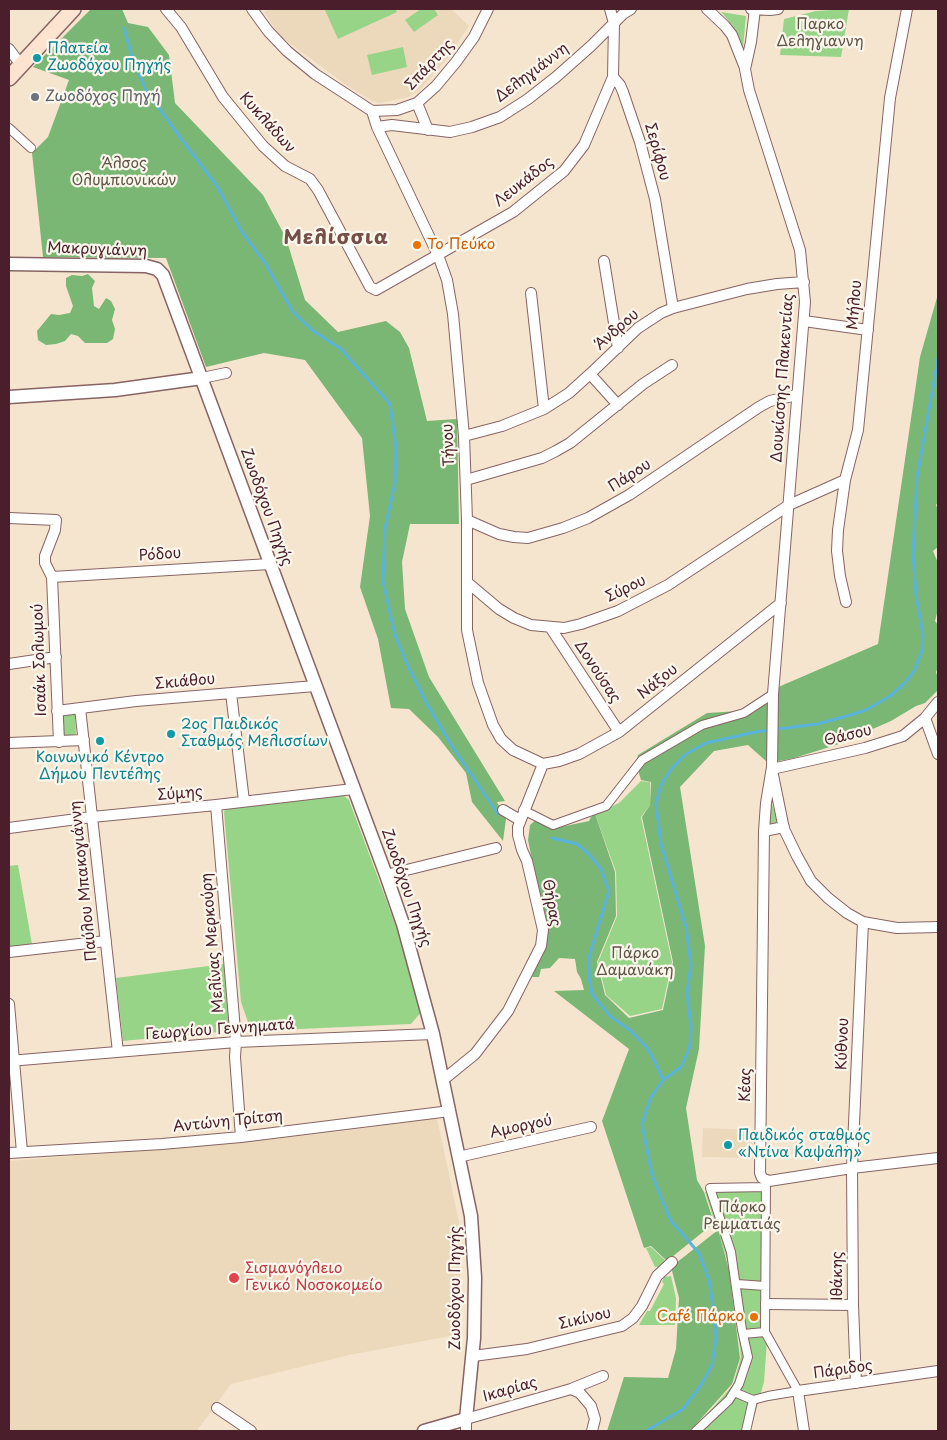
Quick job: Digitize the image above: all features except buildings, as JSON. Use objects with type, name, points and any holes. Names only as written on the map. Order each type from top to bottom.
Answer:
[{"type":"main road","points":[[9,78],[13,58],[59,9]]},
{"type":"main road","points":[[13,58],[72,9]]},
{"type":"street","name":"Κυκλάδων","points":[[166,9],[181,27],[224,97],[263,146],[284,166],[310,179],[318,190],[370,287],[376,290],[438,255]]},
{"type":"street","points":[[252,9],[268,31],[315,74],[372,111]]},
{"type":"street","name":"Σπάρτης","points":[[372,111],[397,110],[417,103],[436,86],[456,62],[474,37],[488,9]]},
{"type":"street","points":[[610,9],[614,23],[613,78]]},
{"type":"street","name":"Δεληγιάννη","points":[[377,127],[392,125],[450,132],[472,127],[508,112],[556,78],[631,9]]},
{"type":"street","points":[[707,9],[732,35],[745,69]]},
{"type":"street","points":[[751,9],[778,9]]},
{"type":"street","name":"Δουκίσσης Πλακεντίας","points":[[755,9],[745,69],[749,90],[800,250],[804,282],[804,321],[773,696],[772,768]]},
{"type":"street","name":"Μήλου","points":[[846,602],[837,551],[838,530],[845,480],[858,430],[890,98],[907,9]]},
{"type":"street","name":"Λευκάδος","points":[[438,255],[513,212],[564,171],[584,145],[613,78]]},
{"type":"street","name":"Σερίφου","points":[[613,78],[624,92],[655,199],[673,308]]},
{"type":"street","points":[[417,103],[428,130]]},
{"type":"street","name":"Τήνου","points":[[372,111],[377,127],[438,255],[447,280],[453,314],[464,436],[467,520],[467,630],[478,683],[493,725],[501,739],[513,750],[543,764]]},
{"type":"street","points":[[9,128],[31,148]]},
{"type":"street","points":[[604,261],[618,348]]},
{"type":"street","name":"Μακρυγιάννη","points":[[9,264],[146,266],[157,269],[163,275],[202,378]]},
{"type":"street","name":"Άνδρου","points":[[464,436],[502,426],[544,409],[569,393],[638,328],[661,313],[673,308],[747,289],[804,282]]},
{"type":"street","points":[[532,293],[544,409]]},
{"type":"street","points":[[804,321],[868,330]]},
{"type":"street","points":[[466,480],[542,458],[570,443],[643,384],[672,365]]},
{"type":"street","points":[[9,397],[115,390],[226,373]]},
{"type":"street","points":[[590,374],[618,405]]},
{"type":"street","name":"Ζωοδόχου Πηγής","points":[[202,378],[386,875],[420,982],[433,1034],[471,1216],[475,1278],[473,1356],[466,1425]]},
{"type":"street","name":"Πάρου","points":[[467,520],[499,534],[514,537],[528,538],[563,528],[588,518],[629,495],[759,407],[770,401],[797,394]]},
{"type":"street","name":"Σύρου","points":[[467,582],[499,609],[514,618],[531,624],[550,627],[564,628],[581,624],[618,611],[668,585],[789,505],[845,480]]},
{"type":"street","name":"Ισαάκ Σολωμού","points":[[9,518],[56,520],[56,530],[44,556],[45,563],[52,577],[59,742]]},
{"type":"street","name":"Ρόδου","points":[[52,577],[270,564]]},
{"type":"street","name":"Νάξου","points":[[543,764],[559,761],[578,754],[619,732],[781,603]]},
{"type":"street","name":"Δονούσας","points":[[550,627],[619,732]]},
{"type":"street","points":[[9,664],[56,657]]},
{"type":"street","name":"Σκιάθου","points":[[57,710],[315,686]]},
{"type":"street","points":[[231,693],[244,801]]},
{"type":"street","points":[[523,810],[553,825],[606,806],[642,760],[702,725],[744,713],[773,696]]},
{"type":"street","name":"Θάσου","points":[[772,768],[890,741],[903,736],[926,718],[938,702]]},
{"type":"street","name":"Παύλου Μπακογιάννη","points":[[80,708],[118,1052]]},
{"type":"street","points":[[926,718],[938,754]]},
{"type":"street","points":[[9,743],[84,740]]},
{"type":"street","name":"Θήρας","points":[[443,1080],[475,1054],[508,1011],[541,946],[543,930],[528,861],[522,850],[518,835],[518,827],[523,810],[543,764]]},
{"type":"street","points":[[772,768],[784,827],[796,856],[812,881],[828,898],[863,922],[896,928],[938,927]]},
{"type":"street","name":"Κέας","points":[[765,1332],[766,1184],[760,1173],[764,831],[766,803],[772,768]]},
{"type":"street","name":"Σύμης","points":[[9,828],[92,817],[353,789]]},
{"type":"street","name":"Μελίνας Μερκούρη","points":[[216,805],[236,1042],[235,1057],[240,1137]]},
{"type":"street","points":[[503,810],[520,820]]},
{"type":"street","points":[[764,831],[784,827]]},
{"type":"street","points":[[386,875],[496,848]]},
{"type":"street","name":"Κύθνου","points":[[852,1168],[863,922]]},
{"type":"street","points":[[9,952],[106,941]]},
{"type":"street","points":[[9,1004],[11,1061],[22,1152]]},
{"type":"street","name":"Γεωργίου Γεννηματά","points":[[11,1061],[236,1042],[433,1034]]},
{"type":"street","name":"Αντώνη Τρίτση","points":[[9,1153],[162,1144],[240,1137],[450,1112]]},
{"type":"street","name":"Αμοργού","points":[[458,1157],[591,1127]]},
{"type":"street","points":[[696,1431],[729,1400],[739,1384],[748,1357],[731,1252],[710,1188],[766,1184],[852,1168],[938,1158]]},
{"type":"street","name":"Ιθάκης","points":[[852,1168],[853,1305],[856,1383]]},
{"type":"street","name":"Σικίνου","points":[[473,1356],[527,1348],[622,1326],[633,1318],[642,1306],[656,1276],[672,1262]]},
{"type":"street","points":[[737,1284],[766,1286]]},
{"type":"street","points":[[766,1304],[853,1305]]},
{"type":"street","points":[[743,1334],[765,1332],[793,1389],[804,1431]]},
{"type":"street","name":"Πάριδος","points":[[753,1400],[793,1389],[856,1383],[938,1371]]},
{"type":"street","name":"Ικαρίας","points":[[424,1431],[466,1425],[603,1376]]},
{"type":"street","points":[[571,1389],[580,1393],[591,1406],[595,1419],[592,1431]]},
{"type":"street","points":[[734,1392],[753,1400],[746,1431]]},
{"type":"street","points":[[217,1408],[251,1431]]},
{"type":"shaded area","points":[[270,9],[451,9],[469,26],[446,60],[419,91],[408,97],[380,103],[374,102],[346,85],[280,36],[264,12]]},
{"type":"shaded area","name":"Σισμανόγλειο Γενικό Νοσοκομείο","points":[[437,1118],[459,1222],[461,1334],[349,1355],[231,1384],[197,1431],[9,1431],[9,1161],[235,1143]]},
{"type":"shaded area","points":[[703,1128],[753,1130],[753,1158],[702,1157]]},
{"type":"green space","name":"Άλσος Ολυμπιονικών","points":[[91,9],[122,9],[128,23],[148,27],[169,55],[175,103],[263,195],[286,238],[305,300],[338,332],[386,321],[400,332],[409,348],[427,421],[457,419],[459,524],[410,524],[402,562],[405,609],[429,677],[505,801],[497,802],[506,819],[503,841],[472,802],[466,773],[438,737],[409,709],[391,708],[378,639],[360,587],[370,516],[362,438],[305,360],[264,353],[206,367],[166,258],[43,257],[32,153],[48,137],[69,80],[33,67]]},
{"type":"green space","points":[[395,9],[397,12],[338,39],[325,10]]},
{"type":"green space","points":[[421,9],[434,9],[438,15],[414,32],[405,20]]},
{"type":"green space","name":"Παρκο Δεληγιαννη","points":[[849,9],[841,57],[780,55],[784,19],[816,11]]},
{"type":"green space","points":[[721,12],[746,16],[743,48],[733,26]]},
{"type":"green space","points":[[403,47],[407,67],[372,75],[367,55]]},
{"type":"green space","points":[[88,274],[95,281],[92,288],[94,306],[99,309],[106,298],[111,301],[115,309],[112,320],[115,329],[113,339],[107,343],[85,343],[78,336],[71,334],[65,341],[56,344],[46,345],[38,340],[37,331],[51,314],[70,313],[73,306],[66,286],[66,278],[72,275],[82,276]]},
{"type":"green space","points":[[938,294],[938,502],[936,505],[938,510],[938,547],[933,551],[938,563],[938,609],[935,621],[938,625],[938,668],[936,672],[938,690],[925,703],[916,706],[891,721],[836,745],[774,762],[776,688],[878,644],[920,357]]},
{"type":"green space","points":[[768,702],[767,762],[748,745],[714,751],[680,787],[705,946],[699,1049],[686,1108],[697,1180],[704,1192],[714,1223],[667,1261],[651,1246],[644,1248],[602,1121],[629,1049],[554,991],[584,990],[577,972],[575,959],[559,958],[550,968],[541,969],[539,977],[532,977],[544,946],[546,930],[528,840],[530,825],[538,818],[556,828],[589,821],[595,814],[615,872],[616,916],[597,962],[605,995],[629,1018],[663,1010],[673,962],[642,817],[650,805],[651,782],[641,780],[636,763],[638,755],[707,713],[740,711],[744,716],[753,713]]},
{"type":"green space","points":[[75,713],[76,737],[64,737],[63,714]]},
{"type":"green space","name":"Πάρκο Δαμανάκη","points":[[641,781],[650,782],[650,805],[641,817],[672,962],[662,1009],[630,1016],[606,995],[598,962],[617,916],[616,872],[595,814],[619,803]]},
{"type":"green space","points":[[343,795],[349,800],[397,929],[423,1010],[411,1024],[256,1031],[249,1025],[241,1002],[225,808]]},
{"type":"green space","points":[[772,804],[778,822],[770,825],[770,805]]},
{"type":"green space","points":[[18,865],[32,944],[9,947],[9,866]]},
{"type":"green space","points":[[224,964],[230,1031],[123,1041],[116,978]]},
{"type":"green space","name":"Πάρκο Ρεμματιάς","points":[[767,1190],[770,1281],[767,1341],[764,1382],[751,1428],[750,1431],[692,1431],[733,1385],[741,1357],[730,1269],[705,1192]]},
{"type":"green space","points":[[718,1230],[729,1270],[740,1358],[732,1384],[690,1431],[607,1431],[624,1377],[668,1378],[676,1349],[679,1298],[671,1267]]},
{"type":"green space","points":[[651,1247],[666,1261],[659,1267],[655,1267],[646,1248]]},
{"type":"green space","points":[[671,1276],[676,1298],[675,1325],[639,1325],[647,1311],[650,1311],[664,1284],[662,1282],[664,1277]]},
{"type":"waterway","points":[[124,28],[132,57],[146,90],[217,186],[242,232],[265,263],[293,312],[312,330],[341,349],[390,404],[396,448],[395,483],[385,528],[383,581],[395,635],[426,702],[452,746],[498,814]]},
{"type":"waterway","points":[[646,1431],[683,1409],[701,1385],[712,1365],[716,1338],[709,1280],[699,1253],[671,1221],[652,1175],[642,1124],[651,1097],[663,1080],[681,1067],[690,1047],[691,1026],[687,993],[691,965],[686,927],[661,844],[656,804],[661,785],[672,768],[686,754],[706,743],[755,732],[817,724],[866,710],[890,696],[904,684],[914,671],[922,651],[923,635],[916,595],[913,554],[917,477],[938,359]]},
{"type":"waterway","points":[[552,838],[577,844],[589,854],[601,869],[609,891],[589,957],[589,977],[592,994],[610,1016],[631,1031],[648,1049],[663,1080]]},
{"type":"place","name":"Πλατεία Ζωοδόχου Πηγής","points":[[37,58]]},
{"type":"place","name":"Ζωοδόχος Πηγή","points":[[35,97]]},
{"type":"place","name":"Το Πεύκο","points":[[417,245]]},
{"type":"place","name":"2ος Παιδικός Σταθμός Μελισσίων","points":[[171,734]]},
{"type":"place","name":"Κοινωνικό Κέντρο Δήμου Πεντέλης","points":[[100,741]]},
{"type":"place","name":"Παιδικός σταθμός «Ντίνα Καψάλη»","points":[[728,1145]]},
{"type":"place","name":"Σισμανόγλειο Γενικό Νοσοκομείο","points":[[234,1278]]},
{"type":"place","name":"Café Πάρκο","points":[[754,1317]]},
{"type":"district","name":"Μελίσσια","points":[[336,238]]}]
